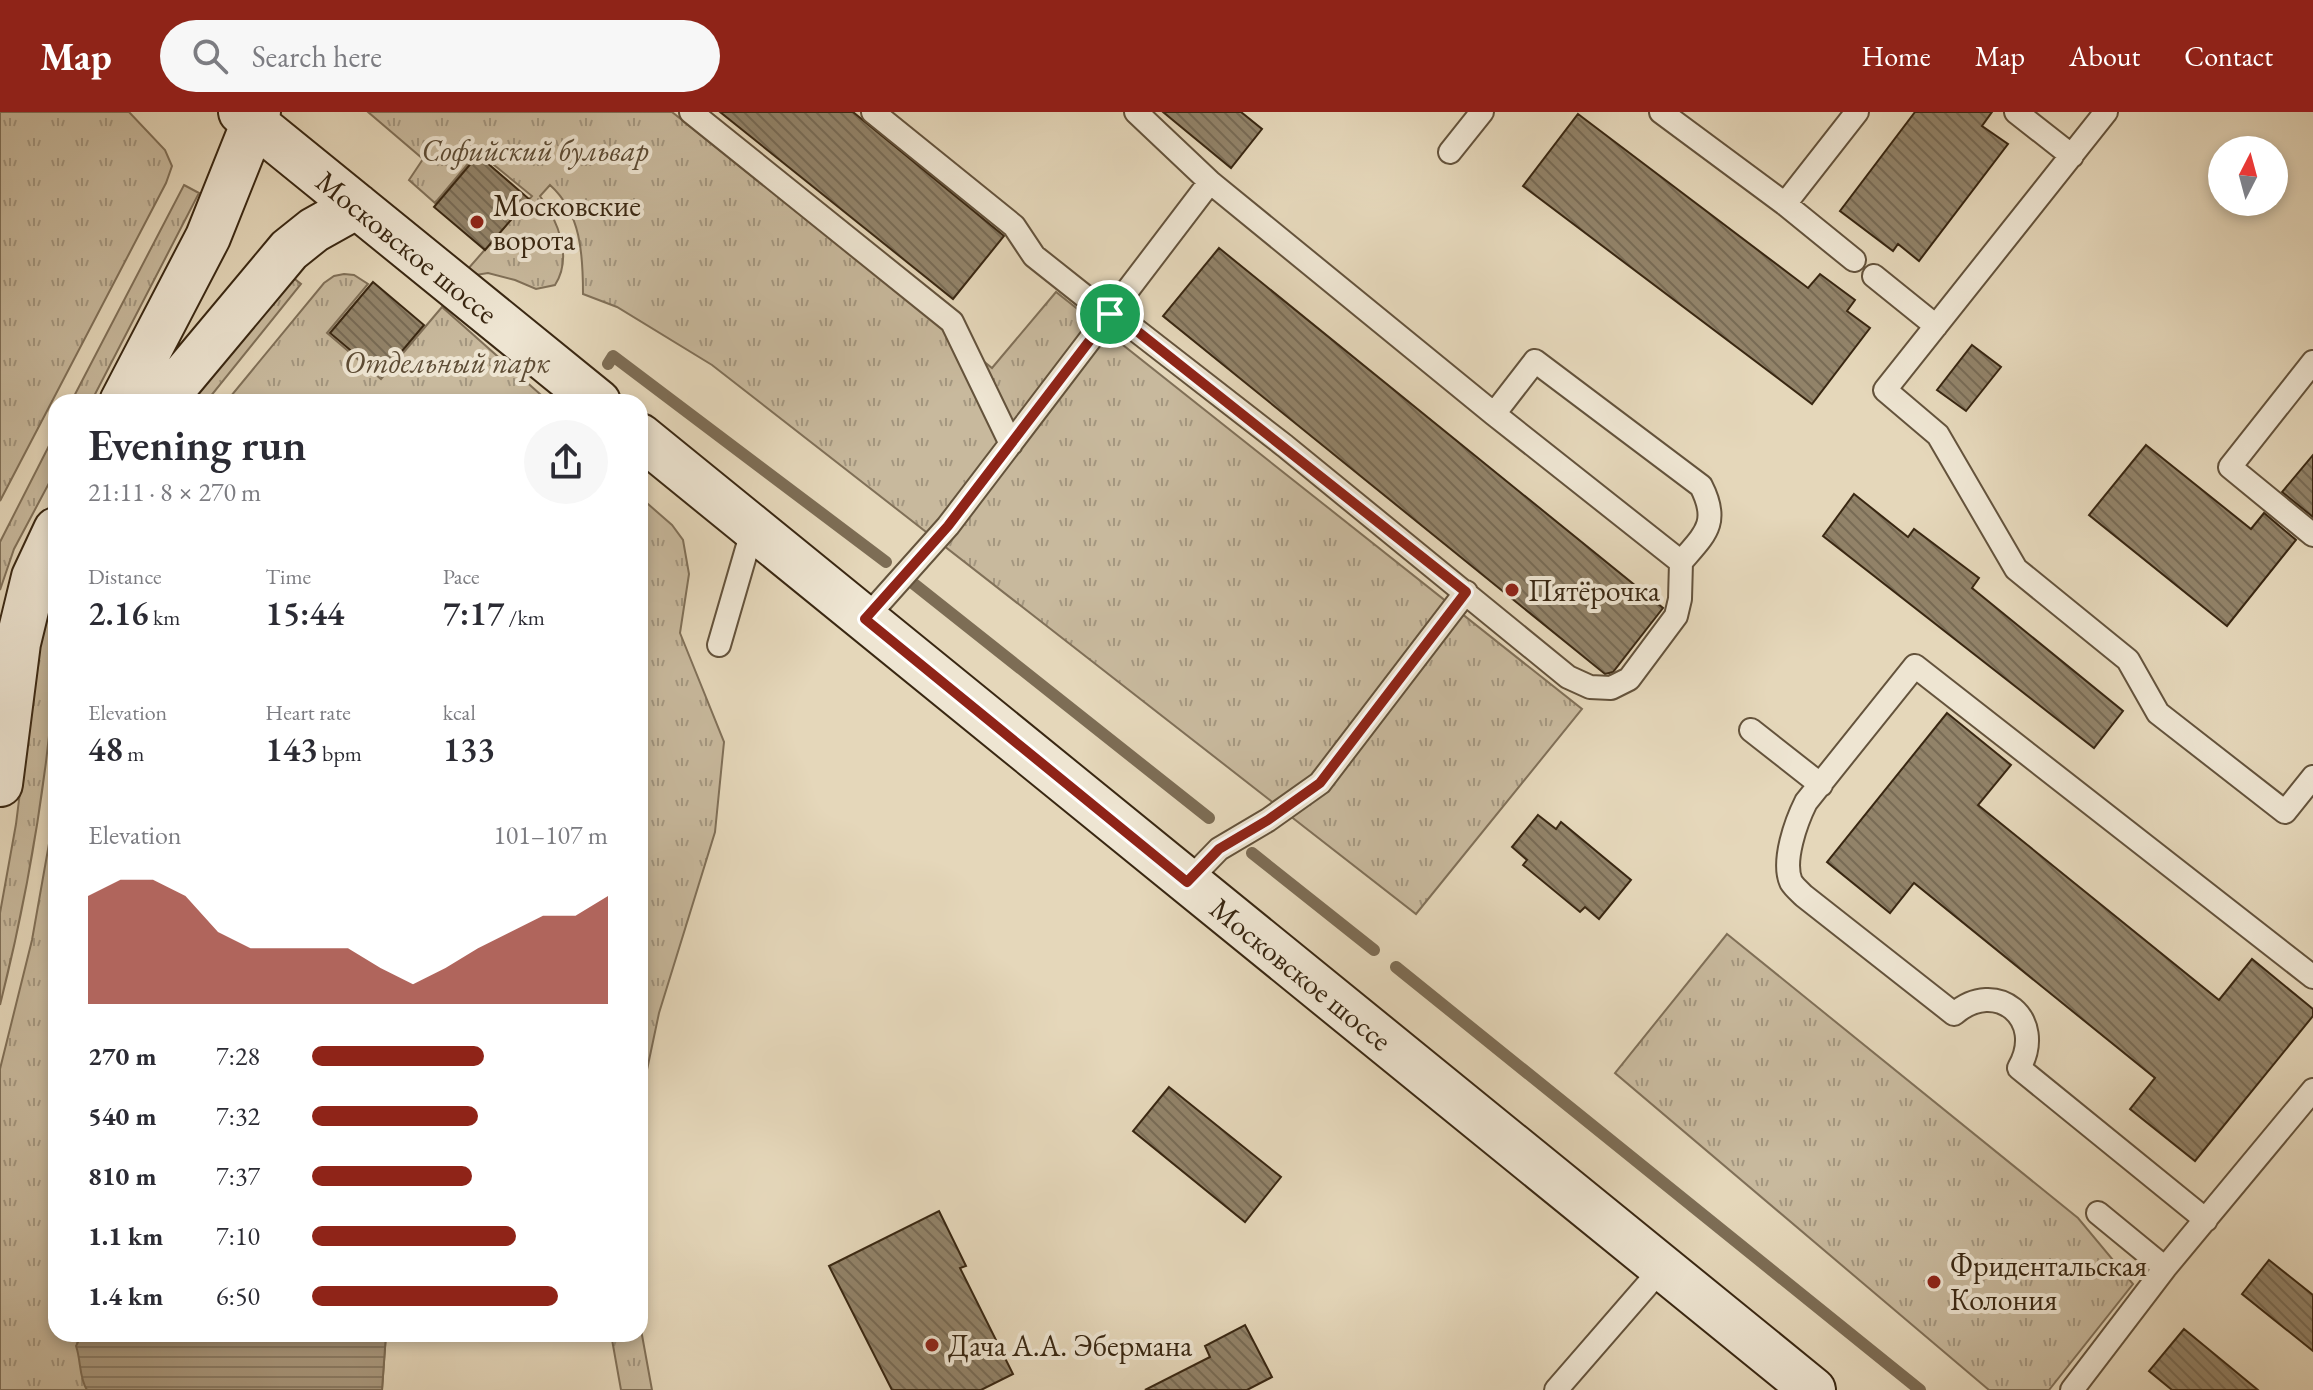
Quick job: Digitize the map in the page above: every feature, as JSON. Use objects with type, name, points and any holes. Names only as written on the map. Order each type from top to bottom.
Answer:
[{"type":"main road","name":"Московское шоссе","points":[[251,115],[357,206],[588,394]]},
{"type":"main road","points":[[126,394],[208,237],[251,115]]},
{"type":"main road","points":[[169,394],[289,250],[314,230],[357,206]]},
{"type":"main road","name":"Московское шоссе","points":[[648,443],[1813,1390]]},
{"type":"main road","points":[[0,784],[18,643],[34,577],[48,547]]},
{"type":"lane","points":[[691,112],[952,322],[1011,444]]},
{"type":"lane","points":[[873,112],[1014,226],[1034,256],[1149,340],[1568,677],[1590,687],[1611,688],[1629,679],[1676,616],[1680,599],[1681,562],[1702,538],[1710,522],[1710,504],[1701,486],[1535,361],[1494,414]]},
{"type":"lane","points":[[1136,112],[1210,182],[1681,562]]},
{"type":"lane","points":[[1450,152],[1482,112]]},
{"type":"lane","points":[[1661,112],[1785,204],[1854,260]]},
{"type":"lane","points":[[1785,204],[1857,112]]},
{"type":"lane","points":[[2016,112],[2072,156]]},
{"type":"lane","points":[[2106,112],[1885,390],[1938,435],[2016,569],[2128,660],[2158,713],[2285,812],[2313,777]]},
{"type":"lane","points":[[865,619],[948,526],[1210,182]]},
{"type":"lane","points":[[1874,276],[1936,326]]},
{"type":"lane","points":[[2313,362],[2230,467],[2313,535]]},
{"type":"lane","points":[[719,645],[753,528]]},
{"type":"lane","points":[[1187,882],[1219,849],[1268,820],[1320,783],[1466,592]]},
{"type":"lane","points":[[2206,1220],[2019,1068],[2029,1044],[2027,1030],[2013,1009],[2002,1002],[1976,1000],[1954,1014],[1792,884],[1789,866],[1794,833],[1806,802],[1915,666],[2313,977]]},
{"type":"lane","points":[[1751,730],[1821,785]]},
{"type":"lane","points":[[2072,1390],[2165,1268],[2313,1090]]},
{"type":"lane","points":[[2098,1213],[2165,1268]]},
{"type":"lane","points":[[1556,1390],[1662,1268]]},
{"type":"green space","points":[[0,112],[129,112],[165,150],[172,166],[56,394],[48,394],[48,409],[0,501]]},
{"type":"green space","name":"Софийский бульвар","points":[[368,112],[672,112],[992,368],[1056,292],[1582,709],[1416,914],[712,365],[617,307],[583,294],[581,249],[574,221],[550,185],[540,196],[561,239],[563,263],[555,285],[536,289],[515,280],[488,273],[476,275],[467,270],[532,196],[478,152],[435,203],[409,180],[423,159]]},
{"type":"green space","points":[[184,185],[199,193],[95,394],[75,394]]},
{"type":"green space","points":[[286,272],[301,284],[212,394],[187,394]]},
{"type":"green space","name":"Отдельный парк","points":[[354,275],[368,284],[327,333],[381,379],[442,307],[540,394],[233,394],[324,283],[334,276]]},
{"type":"green space","points":[[48,448],[48,485],[14,549],[0,590],[0,542]]},
{"type":"green space","points":[[648,504],[672,525],[683,540],[689,574],[680,633],[724,742],[715,832],[659,1013],[648,1065]]},
{"type":"green space","points":[[48,600],[47,751],[28,879],[0,1005],[0,913],[16,824],[41,624]]},
{"type":"green space","points":[[48,849],[48,1342],[385,1342],[382,1390],[0,1390],[0,1069],[32,940]]},
{"type":"green space","points":[[1727,934],[2078,1218],[2133,1284],[2049,1390],[1989,1390],[1615,1073]]},
{"type":"green space","points":[[612,1342],[643,1342],[652,1390],[621,1390]]},
{"type":"shaded area","points":[[78,1342],[385,1342],[382,1390],[87,1390],[76,1346]]},
{"type":"building","points":[[720,112],[853,112],[1004,236],[953,299]]},
{"type":"building","points":[[1163,112],[1241,112],[1262,129],[1231,168]]},
{"type":"building","points":[[1915,112],[1992,112],[1982,126],[2008,144],[1919,261],[1898,244],[1893,251],[1840,211]]},
{"type":"building","points":[[1578,114],[1808,288],[1820,274],[1855,300],[1847,311],[1870,328],[1812,404],[1523,186]]},
{"type":"building","points":[[478,155],[529,199],[485,250],[434,207]]},
{"type":"building","points":[[1219,248],[1663,608],[1613,672],[1605,674],[1163,316]]},
{"type":"building","points":[[373,282],[424,325],[381,376],[330,333]]},
{"type":"building","points":[[1972,345],[2001,367],[1966,411],[1937,390]]},
{"type":"building","points":[[2146,445],[2251,529],[2264,513],[2296,540],[2227,626],[2089,515]]},
{"type":"building","points":[[2313,455],[2313,517],[2282,492]]},
{"type":"building","points":[[1854,494],[1908,537],[1914,529],[1979,578],[1972,588],[2123,711],[2094,748],[1823,536]]},
{"type":"building","points":[[1947,713],[2011,765],[1978,805],[2219,1000],[2252,959],[2313,1009],[2313,1016],[2195,1161],[2130,1109],[2155,1078],[1914,883],[1890,913],[1827,862]]},
{"type":"building","points":[[1538,815],[1556,829],[1561,822],[1631,880],[1599,919],[1585,907],[1580,912],[1523,865],[1527,860],[1512,847]]},
{"type":"building","points":[[1169,1087],[1281,1177],[1245,1222],[1133,1131]]},
{"type":"building","points":[[939,1211],[966,1266],[960,1268],[1013,1374],[981,1390],[892,1390],[829,1266]]},
{"type":"building","points":[[2269,1260],[2313,1295],[2313,1351],[2242,1294]]},
{"type":"building","points":[[1245,1325],[1272,1377],[1247,1390],[1145,1390],[1210,1357],[1205,1346]]},
{"type":"building","points":[[2184,1329],[2258,1390],[2172,1390],[2149,1371]]},
{"type":"waterway","points":[[608,364],[613,356],[886,562]]},
{"type":"waterway","points":[[914,584],[1209,818]]},
{"type":"waterway","points":[[1252,853],[1374,950]]},
{"type":"waterway","points":[[1396,967],[1920,1390]]},
{"type":"place","name":"Московские ворота","points":[[477,222]]},
{"type":"place","name":"Пятёрочка","points":[[1512,590]]},
{"type":"place","name":"Фридентальская Колония","points":[[1934,1282]]},
{"type":"place","name":"Дача А.А. Эбермана","points":[[932,1345]]},
{"type":"route","points":[[1110,314],[1137,331],[1285,446],[1466,592],[1320,783],[1268,820],[1219,849],[1187,882],[865,619],[948,526],[1110,314]]}]
